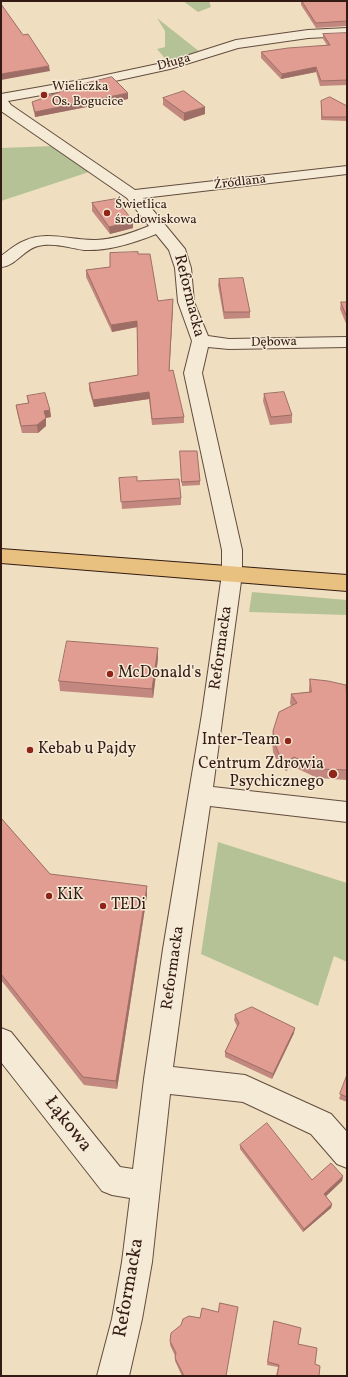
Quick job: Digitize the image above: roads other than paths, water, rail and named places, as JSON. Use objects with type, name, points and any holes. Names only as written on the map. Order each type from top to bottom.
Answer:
[{"type":"main road","points":[[1,556],[347,583]]},
{"type":"street","name":"Długa","points":[[1,99],[92,82],[170,65],[236,44],[308,34],[347,32]]},
{"type":"street","name":"Reformacka","points":[[1,99],[6,108],[132,195],[177,249],[183,268],[186,302],[201,341],[193,373],[232,550],[232,574],[201,794],[176,949],[158,1079],[135,1269],[127,1319],[113,1376]]},
{"type":"street","name":"Źródlana","points":[[132,195],[293,176],[346,172]]},
{"type":"street","points":[[1,262],[32,242],[54,241],[86,245],[108,244],[134,238],[159,227]]},
{"type":"street","name":"Dębowa","points":[[201,341],[229,344],[347,342]]},
{"type":"street","points":[[201,794],[347,812]]},
{"type":"street","name":"Łąkowa","points":[[1,1041],[112,1181],[146,1185]]},
{"type":"street","points":[[158,1079],[245,1089],[321,1124],[347,1154]]},
{"type":"place","name":"Wieliczka Os. Bogucice","points":[[44,95]]},
{"type":"place","name":"Świetlica środowiskowa","points":[[107,213]]},
{"type":"place","name":"McDonald's","points":[[110,674]]},
{"type":"place","name":"Inter-Team","points":[[288,741]]},
{"type":"place","name":"Kebab u Pajdy","points":[[30,750]]},
{"type":"place","name":"Centrum Zdrowia Psychicznego","points":[[333,774]]},
{"type":"place","name":"KiK","points":[[49,896]]},
{"type":"place","name":"TEDi","points":[[103,906]]}]
